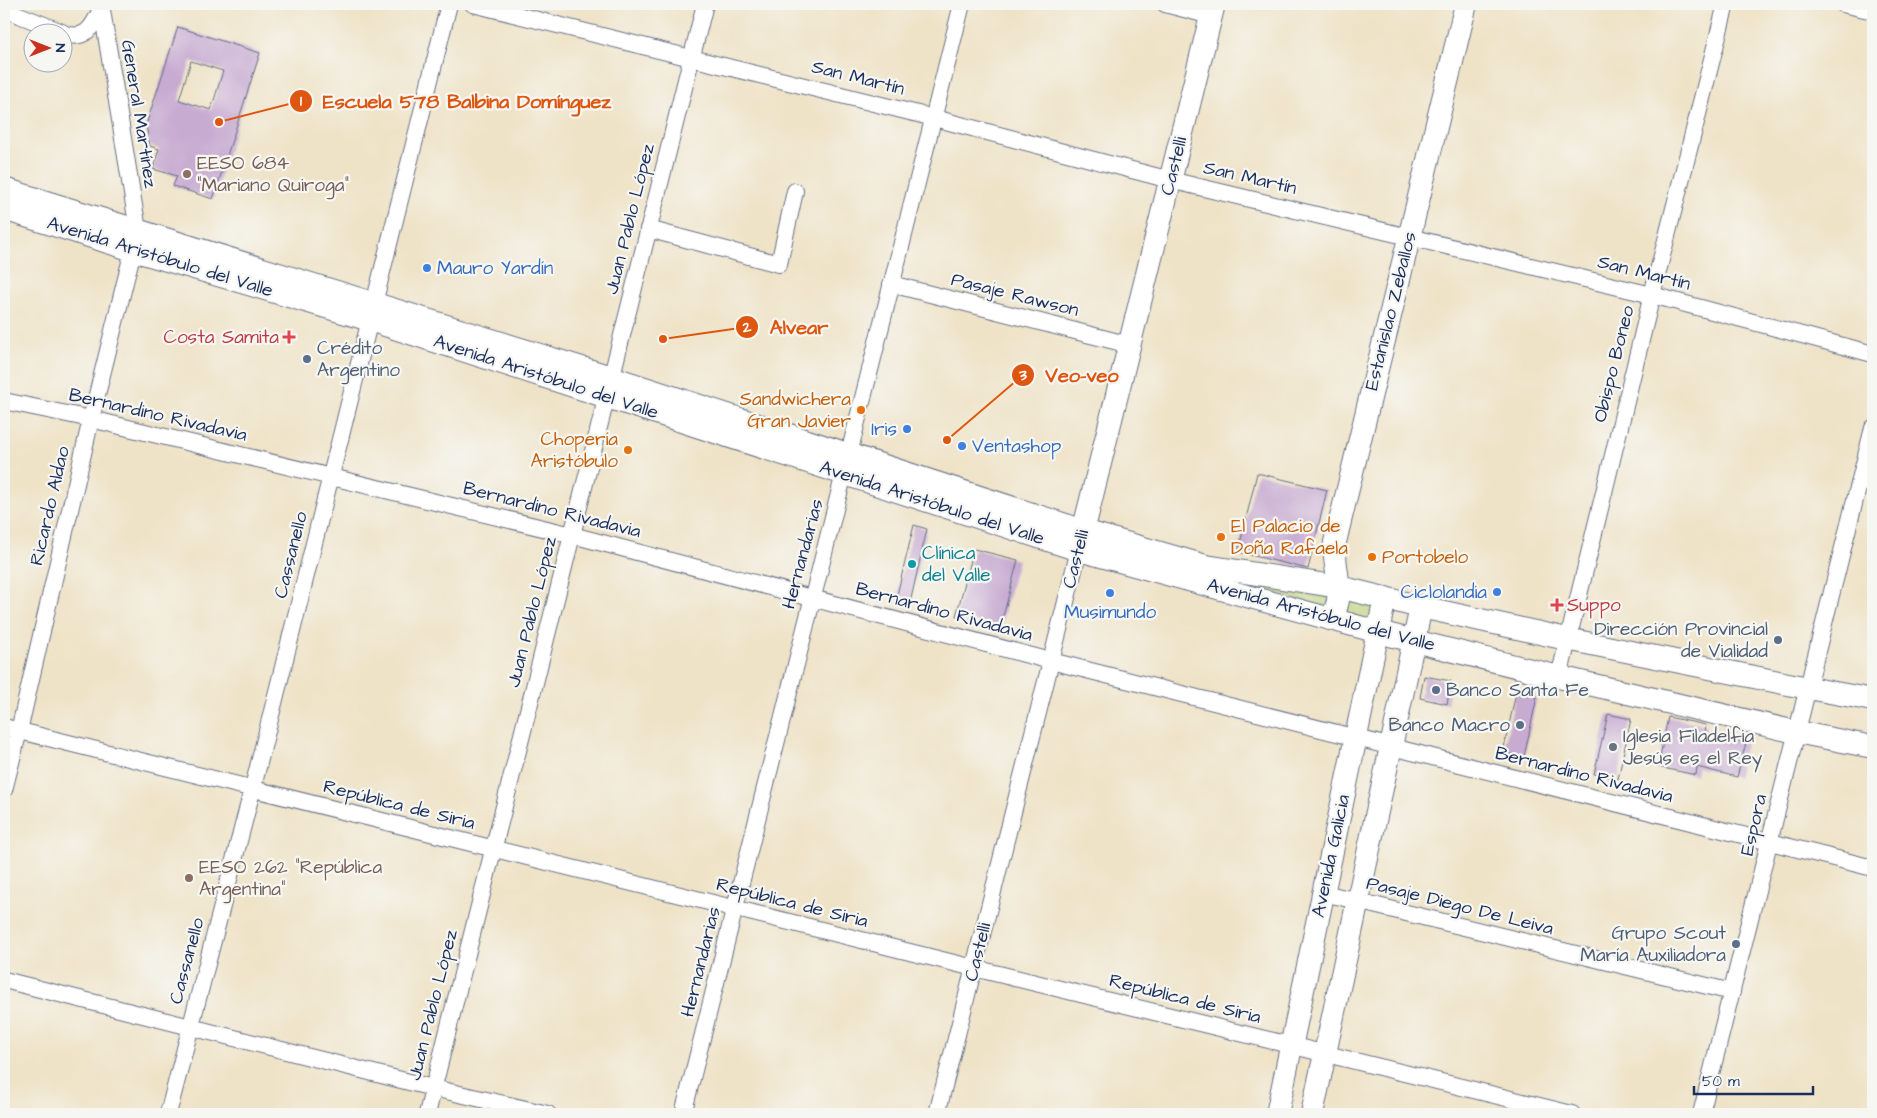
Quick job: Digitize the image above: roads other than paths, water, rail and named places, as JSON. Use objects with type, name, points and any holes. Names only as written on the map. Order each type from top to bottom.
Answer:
[{"type":"main road","name":"Estanislao Zeballos","points":[[1330,618],[1336,612],[1340,586],[1335,542],[1466,4]]},
{"type":"main road","name":"Castelli","points":[[1081,540],[1213,10]]},
{"type":"main road","name":"Avenida Aristóbulo del Valle","points":[[4,190],[135,240]]},
{"type":"main road","name":"Avenida Aristóbulo del Valle","points":[[4,209],[135,240],[373,312],[1081,540],[1378,632],[1559,677],[1796,732],[1873,747]]},
{"type":"main road","name":"Avenida Aristóbulo del Valle","points":[[1081,540],[1206,566],[1340,586],[1421,607],[1567,639],[1873,700]]},
{"type":"main road","name":"Avenida Galicia","points":[[1277,1114],[1385,598]]},
{"type":"main road","name":"Avenida Galicia","points":[[1312,1114],[1421,607]]},
{"type":"street","name":"Cassanello","points":[[168,1114],[253,789],[449,4]]},
{"type":"street","name":"San Martín","points":[[473,4],[934,118],[1170,180],[1652,295],[1873,354]]},
{"type":"street","name":"Juan Pablo López","points":[[427,1114],[705,4]]},
{"type":"street","name":"Hernandarias","points":[[683,1114],[962,4]]},
{"type":"street","points":[[1165,4],[1213,10]]},
{"type":"street","name":"Obispo Boneo","points":[[1559,677],[1652,295],[1726,4]]},
{"type":"street","points":[[1842,4],[1873,11]]},
{"type":"street","points":[[72,36],[84,33],[94,27],[101,7]]},
{"type":"street","name":"General Martínez","points":[[101,7],[135,240]]},
{"type":"street","points":[[4,9],[35,22]]},
{"type":"street","points":[[648,229],[780,264],[795,191]]},
{"type":"street","name":"Ricardo Aldao","points":[[4,790],[11,729],[135,240]]},
{"type":"street","name":"Pasaje Rawson","points":[[891,284],[1130,345]]},
{"type":"street","name":"Bernardino Rivadavia","points":[[4,401],[91,419],[572,535],[1051,661],[1873,868]]},
{"type":"street","name":"Espora","points":[[1701,1114],[1873,428]]},
{"type":"street","name":"Castelli","points":[[937,1114],[1081,540]]},
{"type":"street","name":"República de Siria","points":[[11,729],[1572,1114]]},
{"type":"street","name":"Pasaje Diego De Leiva","points":[[1324,893],[1732,992]]},
{"type":"street","points":[[4,980],[434,1088],[548,1114]]},
{"type":"place","name":"Escuela 578 Balbina Domínguez","points":[[219,122]]},
{"type":"place","name":"EESO 684 \"Mariano Quiroga\"","points":[[187,174]]},
{"type":"place","name":"Mauro Yardín","points":[[427,268]]},
{"type":"place","name":"Costa Samita","points":[[289,337]]},
{"type":"place","name":"Alvear","points":[[663,339]]},
{"type":"place","name":"Crédito Argentino","points":[[307,359]]},
{"type":"place","name":"Sandwichera Gran Javier","points":[[861,410]]},
{"type":"place","name":"Iris","points":[[907,429]]},
{"type":"place","name":"Veo-veo","points":[[947,440]]},
{"type":"place","name":"Ventashop","points":[[962,446]]},
{"type":"place","name":"Chopería Aristóbulo","points":[[628,450]]},
{"type":"place","name":"El Palacio de Doña Rafaela","points":[[1221,537]]},
{"type":"place","name":"Portobelo","points":[[1372,557]]},
{"type":"place","name":"Clínica del Valle","points":[[912,564]]},
{"type":"place","name":"Ciclolandia","points":[[1497,592]]},
{"type":"place","name":"Musimundo","points":[[1110,593]]},
{"type":"place","name":"Suppo","points":[[1557,605]]},
{"type":"place","name":"Dirección Provincial de Vialidad","points":[[1778,640]]},
{"type":"place","name":"Banco Santa Fe","points":[[1436,690]]},
{"type":"place","name":"Banco Macro","points":[[1520,725]]},
{"type":"place","name":"Iglesia Filadelfia Jesús es el Rey","points":[[1613,747]]},
{"type":"place","name":"EESO 262 \"República Argentina\"","points":[[189,878]]},
{"type":"place","name":"Grupo Scout María Auxiliadora","points":[[1736,944]]}]
